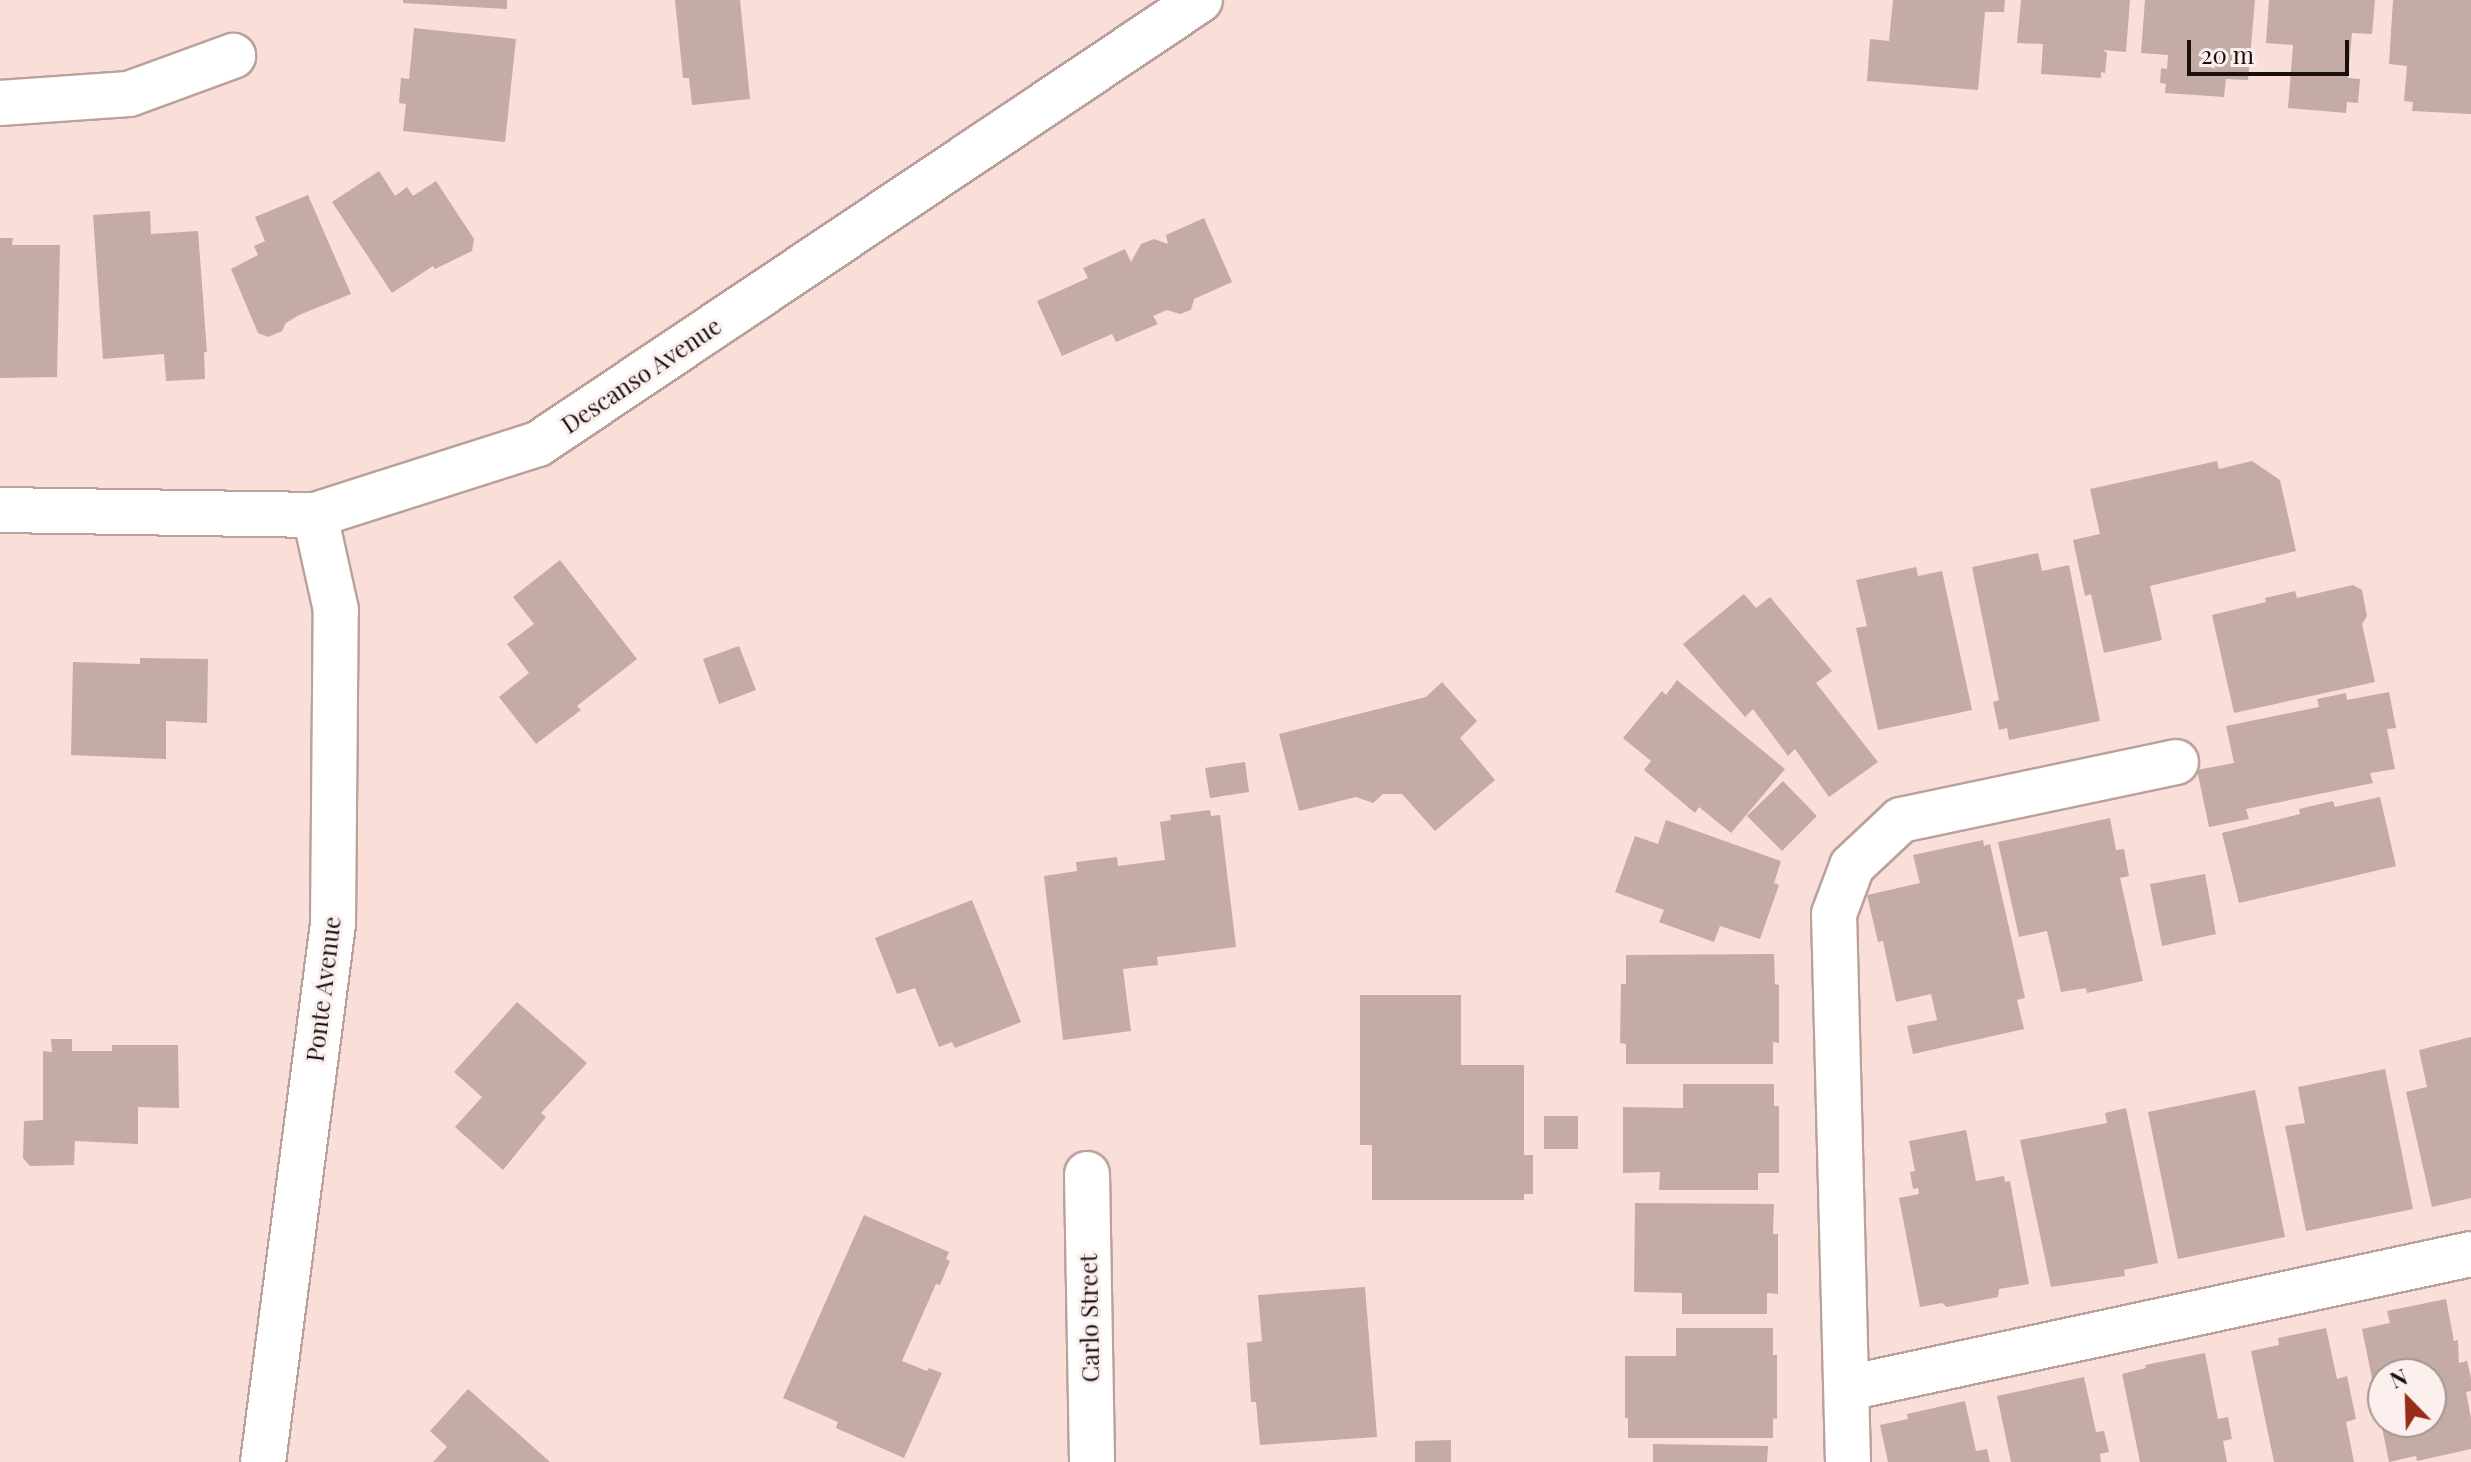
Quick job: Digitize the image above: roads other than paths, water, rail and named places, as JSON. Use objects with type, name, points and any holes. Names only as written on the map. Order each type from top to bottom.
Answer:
[{"type":"street","name":"Descanso Avenue","points":[[0,510],[315,515],[538,444],[1200,0]]},
{"type":"street","points":[[0,103],[129,94],[233,56]]},
{"type":"street","name":"Ponte Avenue","points":[[263,1462],[333,924],[336,610],[315,515]]},
{"type":"street","points":[[1848,1462],[1834,914],[1852,866],[1901,820],[2176,762]]},
{"type":"street","name":"Carlo Street","points":[[1087,1174],[1092,1462]]},
{"type":"street","points":[[1848,1388],[2471,1254]]}]
